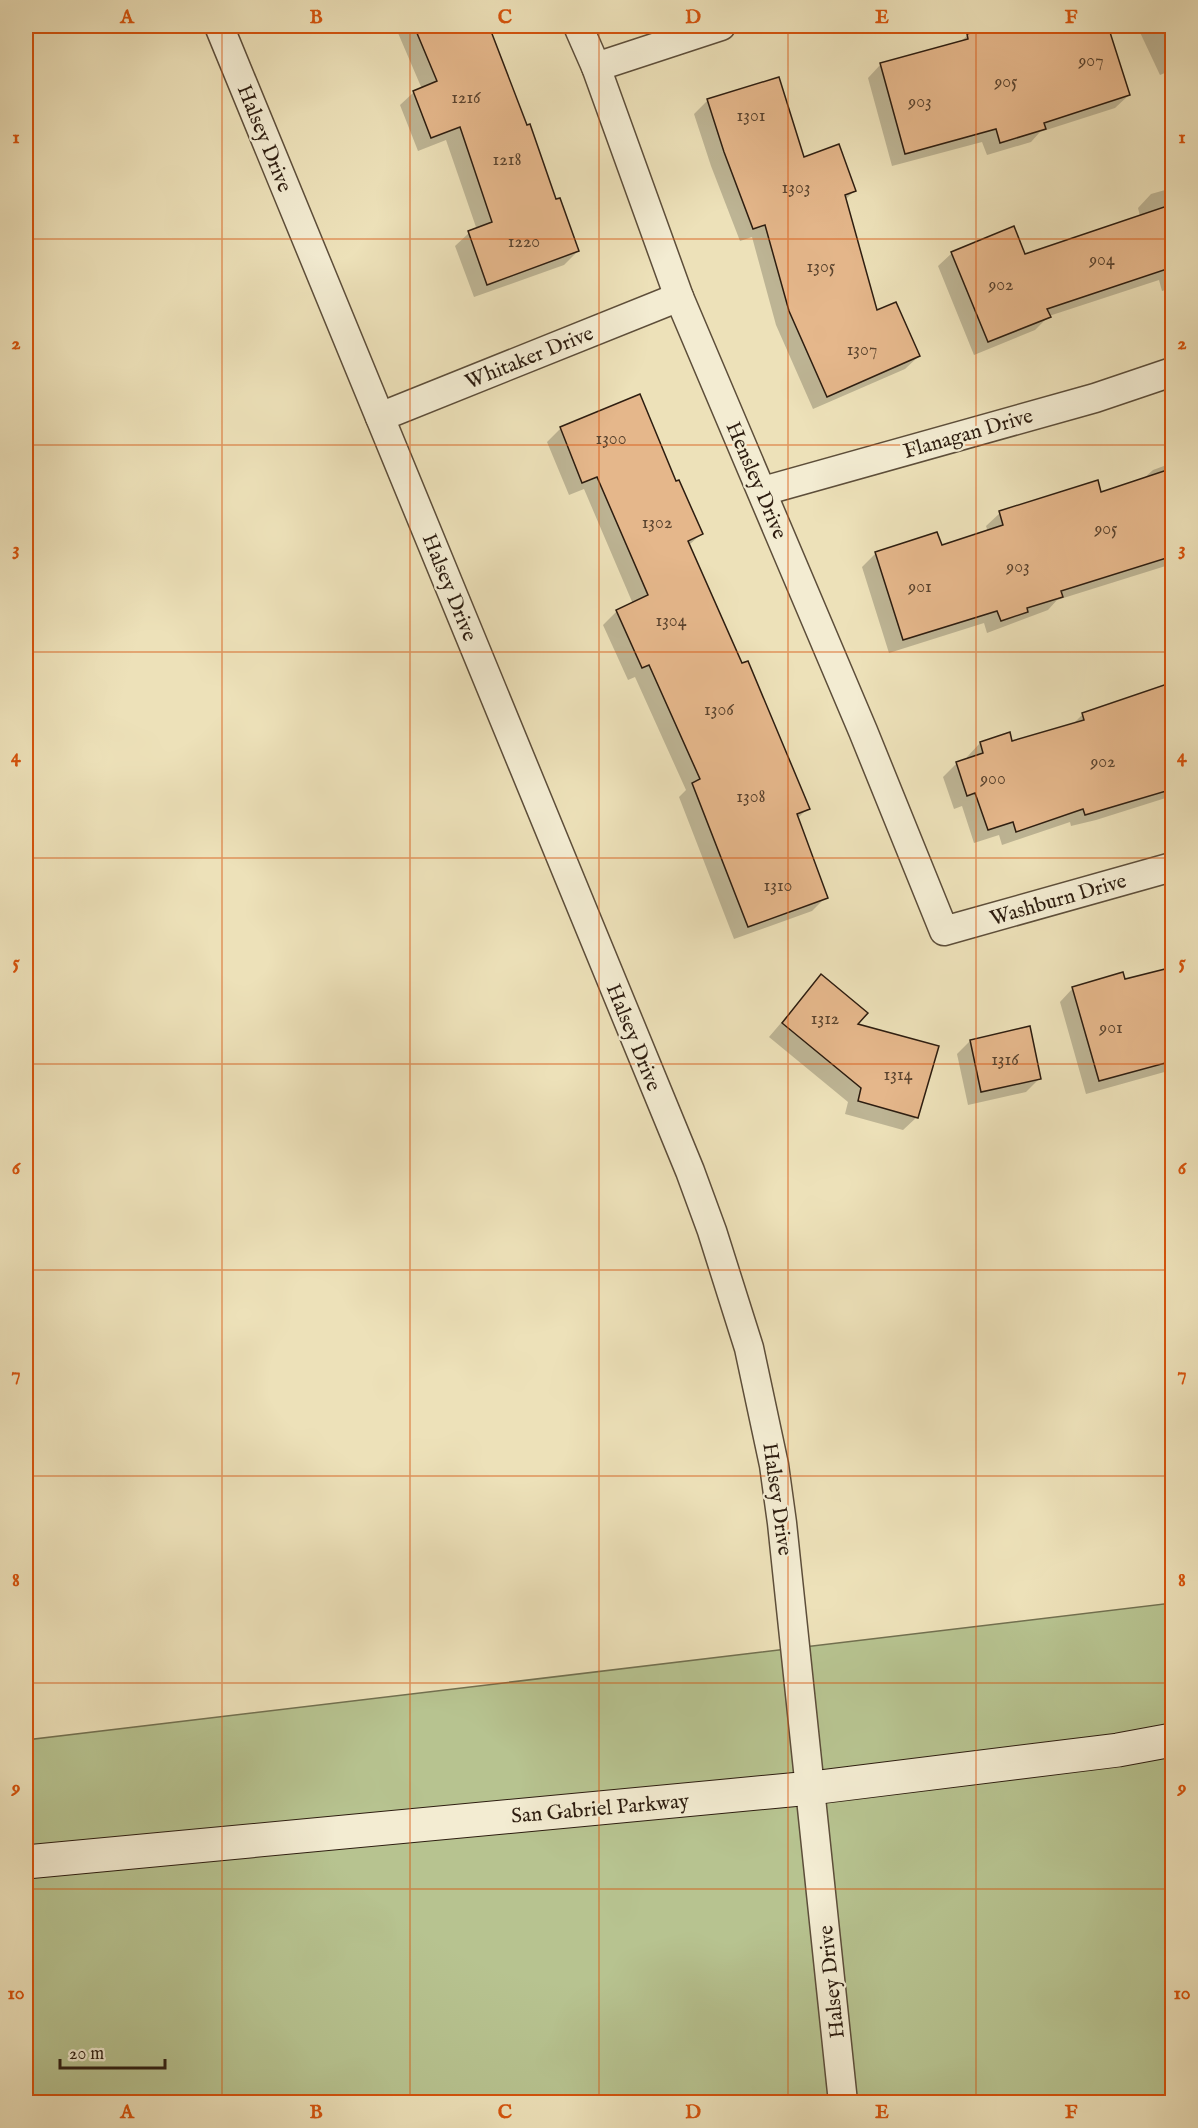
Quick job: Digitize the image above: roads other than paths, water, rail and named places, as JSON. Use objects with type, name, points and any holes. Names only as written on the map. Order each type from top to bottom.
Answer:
[{"type":"street","name":"Halsey Drive","points":[[219,26],[690,1171],[733,1293],[761,1397],[774,1465],[811,1788],[843,2103]]},
{"type":"street","name":"Hensley Drive","points":[[578,26],[596,67],[679,297],[763,491],[944,932]]},
{"type":"street","points":[[596,67],[721,26]]},
{"type":"street","name":"Whitaker Drive","points":[[380,417],[679,297]]},
{"type":"street","name":"Flanagan Drive","points":[[763,491],[1095,398],[1173,372]]},
{"type":"street","name":"Washburn Drive","points":[[944,932],[1173,867]]},
{"type":"street","name":"San Gabriel Parkway","points":[[26,1862],[811,1788],[1118,1750],[1173,1740]]}]
